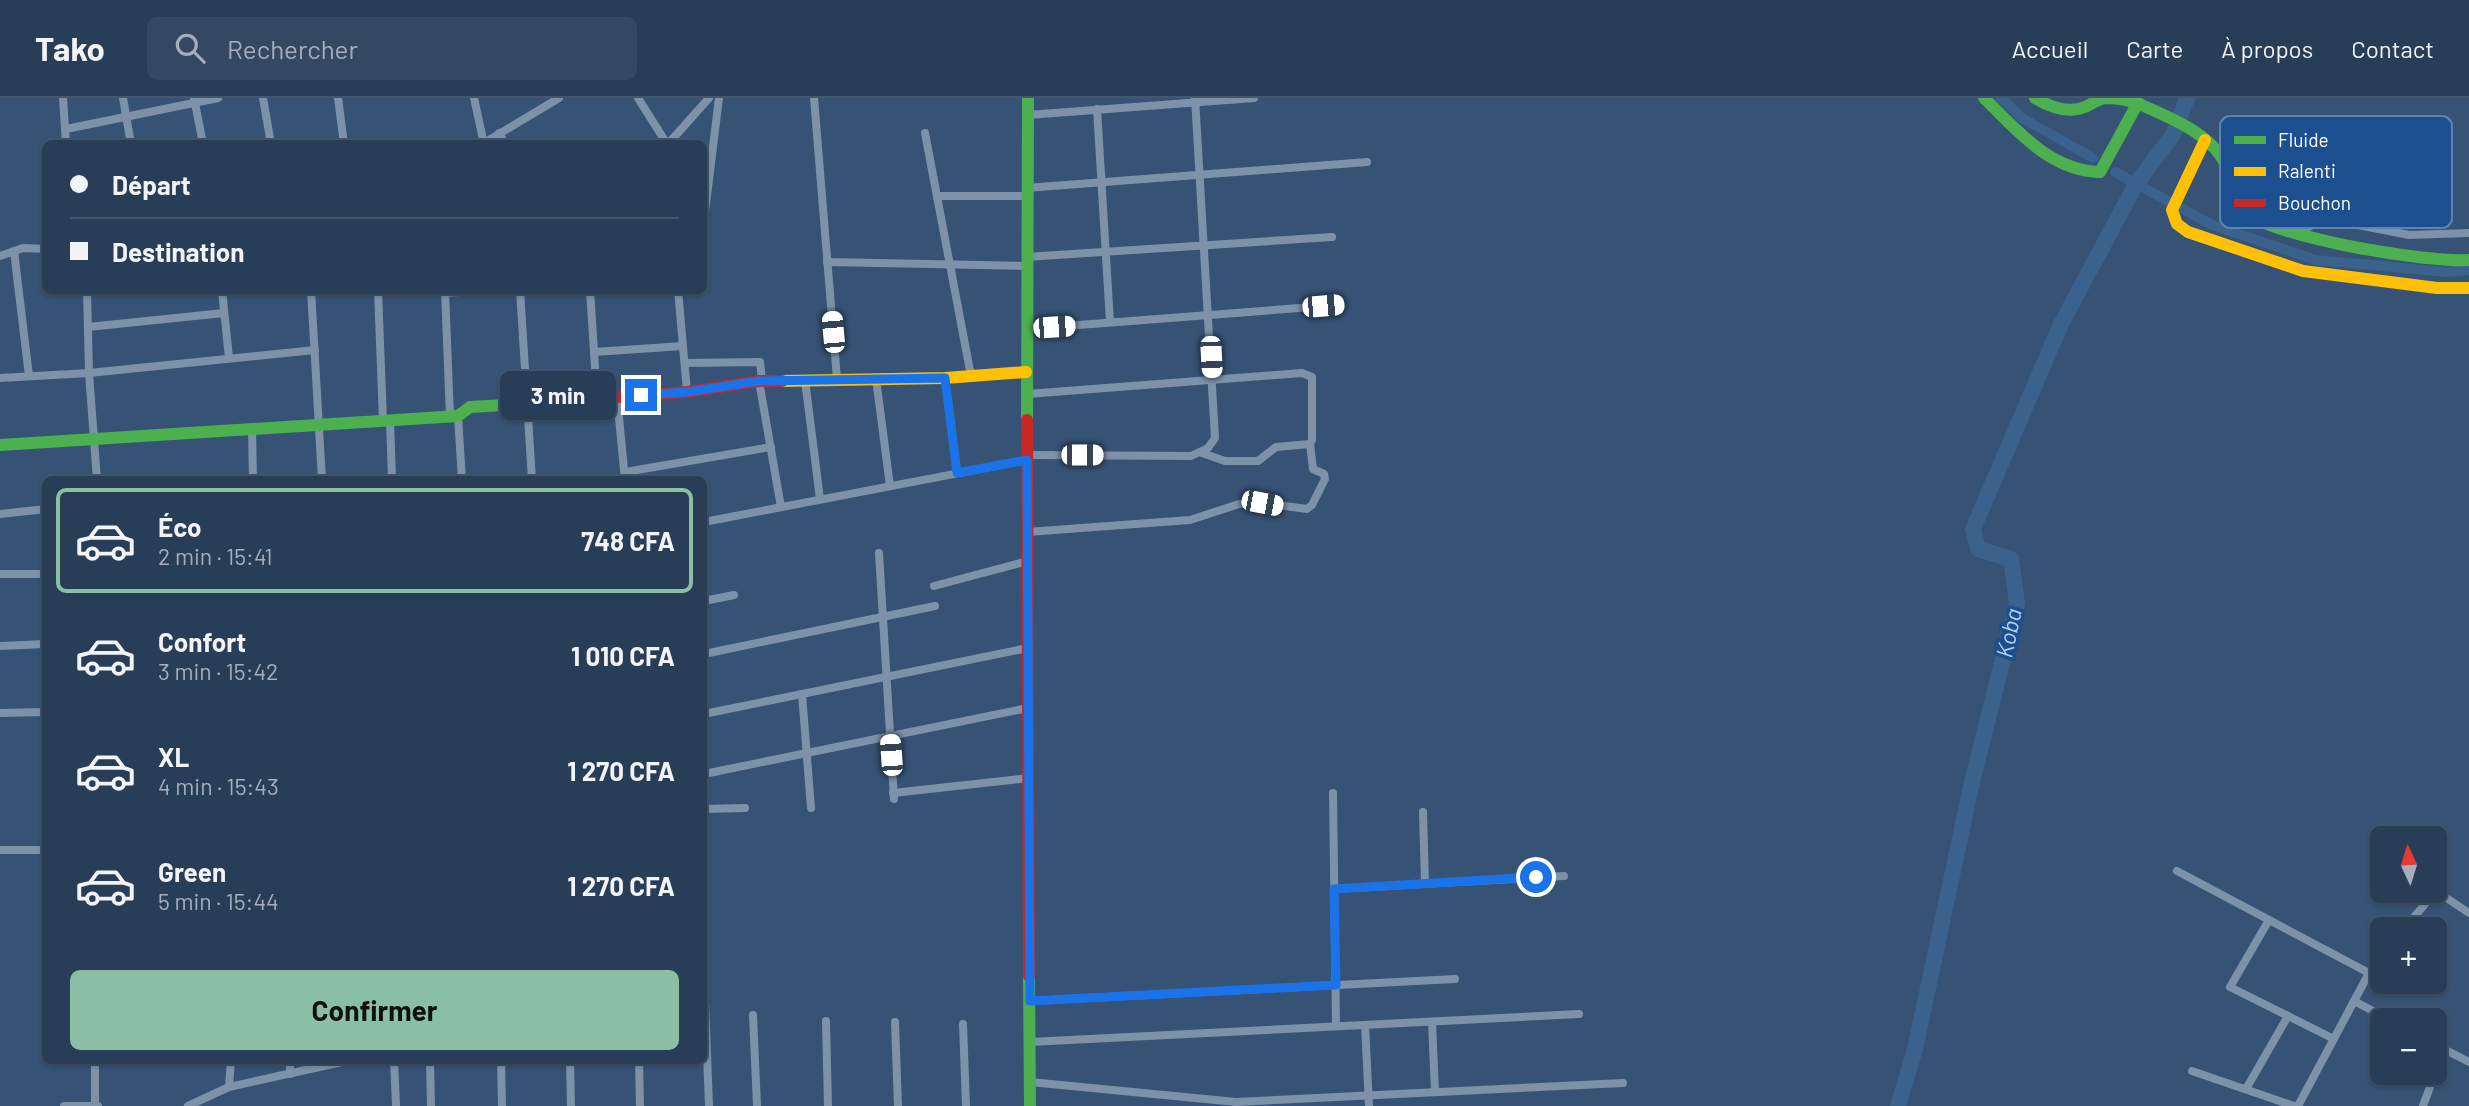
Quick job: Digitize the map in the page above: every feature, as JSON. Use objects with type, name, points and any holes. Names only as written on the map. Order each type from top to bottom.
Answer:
[{"type":"street","points":[[63,98],[66,140]]},
{"type":"street","points":[[123,98],[130,140]]},
{"type":"street","points":[[66,129],[195,100],[218,98]]},
{"type":"street","points":[[263,98],[270,140]]},
{"type":"street","points":[[338,98],[343,140]]},
{"type":"street","points":[[474,98],[483,140]]},
{"type":"street","points":[[488,140],[559,98]]},
{"type":"street","points":[[638,98],[664,140]]},
{"type":"street","points":[[671,140],[709,98]]},
{"type":"street","points":[[707,196],[719,98]]},
{"type":"street","points":[[814,98],[837,379]]},
{"type":"street","points":[[1028,98],[1026,329],[1030,1106]]},
{"type":"street","points":[[1028,115],[1195,100],[1254,98]]},
{"type":"street","points":[[1984,98],[2043,154],[2092,173],[2100,172],[2135,108],[2144,106]]},
{"type":"street","points":[[2035,98],[2066,111],[2083,108],[2102,98],[2126,99],[2200,137],[2220,159]]},
{"type":"street","points":[[195,100],[202,140]]},
{"type":"street","points":[[707,521],[1027,457],[1191,456],[1202,453],[1215,438],[1195,100]]},
{"type":"street","points":[[1097,110],[1110,323]]},
{"type":"street","points":[[499,133],[503,140]]},
{"type":"street","points":[[925,133],[971,376]]},
{"type":"street","points":[[2200,137],[2172,210],[2177,224],[2188,232],[2303,271],[2437,288],[2469,288]]},
{"type":"street","points":[[937,196],[1026,192],[1102,182],[1367,162]]},
{"type":"street","points":[[2283,228],[2368,249],[2455,261],[2469,260]]},
{"type":"street","points":[[2295,232],[2305,228]]},
{"type":"street","points":[[2374,228],[2409,235],[2469,233]]},
{"type":"street","points":[[827,262],[950,264],[1026,261],[1106,252],[1332,237]]},
{"type":"street","points":[[0,256],[23,248],[42,249]]},
{"type":"street","points":[[14,251],[29,376]]},
{"type":"street","points":[[87,294],[89,373],[97,476]]},
{"type":"street","points":[[222,294],[229,358]]},
{"type":"street","points":[[311,294],[322,476]]},
{"type":"street","points":[[378,294],[392,476]]},
{"type":"street","points":[[445,294],[462,476]]},
{"type":"street","points":[[520,294],[532,476]]},
{"type":"street","points":[[590,294],[597,398]]},
{"type":"street","points":[[678,294],[687,392]]},
{"type":"street","points":[[1026,329],[1339,304]]},
{"type":"street","points":[[88,327],[224,313]]},
{"type":"street","points":[[594,352],[683,346]]},
{"type":"street","points":[[0,378],[89,373],[315,350]]},
{"type":"street","points":[[685,363],[760,362],[760,381],[781,507]]},
{"type":"street","points":[[0,445],[454,416],[470,407],[687,392],[760,381],[945,378],[1027,372]]},
{"type":"street","points":[[1027,394],[1212,378],[1307,374],[1313,385],[1310,444],[1312,469],[1324,474],[1325,479],[1312,505],[1307,509],[1262,503],[1239,504],[1190,520],[1027,532]]},
{"type":"street","points":[[945,378],[957,473]]},
{"type":"street","points":[[876,379],[890,486]]},
{"type":"street","points":[[806,380],[820,499]]},
{"type":"street","points":[[617,397],[625,476],[771,447]]},
{"type":"street","points":[[252,429],[253,476]]},
{"type":"street","points":[[1202,453],[1224,461],[1258,461],[1276,447],[1310,444]]},
{"type":"street","points":[[0,514],[42,509]]},
{"type":"street","points":[[879,553],[894,796],[1028,778]]},
{"type":"street","points":[[934,586],[1028,561]]},
{"type":"street","points":[[0,574],[42,574]]},
{"type":"street","points":[[707,600],[734,595]]},
{"type":"street","points":[[707,653],[935,606]]},
{"type":"street","points":[[0,646],[42,644]]},
{"type":"street","points":[[707,713],[1028,649]]},
{"type":"street","points":[[802,694],[811,808]]},
{"type":"street","points":[[707,773],[1028,708]]},
{"type":"street","points":[[0,713],[42,712]]},
{"type":"street","points":[[1333,793],[1336,1026]]},
{"type":"street","points":[[707,809],[745,808]]},
{"type":"street","points":[[1423,812],[1426,884]]},
{"type":"street","points":[[0,850],[42,850]]},
{"type":"street","points":[[2177,872],[2369,973],[2296,1106],[2192,1071]]},
{"type":"street","points":[[1334,889],[1564,876]]},
{"type":"street","points":[[2414,917],[2436,891],[2469,913]]},
{"type":"street","points":[[2269,920],[2230,987],[2334,1039]]},
{"type":"street","points":[[1030,1001],[1455,979]]},
{"type":"street","points":[[2354,1001],[2370,1009]]},
{"type":"street","points":[[1030,1042],[1578,1014]]},
{"type":"street","points":[[753,1015],[757,1106]]},
{"type":"street","points":[[2246,1089],[2288,1016]]},
{"type":"street","points":[[826,1021],[828,1106]]},
{"type":"street","points":[[895,1022],[898,1106]]},
{"type":"street","points":[[1432,1022],[1435,1092]]},
{"type":"street","points":[[964,1024],[966,1106]]},
{"type":"street","points":[[1365,1025],[1369,1106]]},
{"type":"street","points":[[2447,1051],[2469,1062]]},
{"type":"street","points":[[707,1053],[709,1106]]},
{"type":"street","points":[[64,1106],[97,1105],[94,1064]]},
{"type":"street","points":[[229,1087],[231,1064]]},
{"type":"street","points":[[290,1064],[290,1074]]},
{"type":"street","points":[[190,1106],[229,1087],[334,1064]]},
{"type":"street","points":[[394,1064],[396,1106]]},
{"type":"street","points":[[430,1064],[431,1106]]},
{"type":"street","points":[[500,1064],[502,1106]]},
{"type":"street","points":[[570,1064],[571,1106]]},
{"type":"street","points":[[639,1064],[640,1106]]},
{"type":"street","points":[[1030,1082],[1183,1102],[1236,1102],[1623,1083]]},
{"type":"street","points":[[2423,1106],[2431,1085]]},
{"type":"waterway","points":[[2001,98],[2022,118],[2093,158]]},
{"type":"waterway","name":"Koba","points":[[1898,1106],[1915,1049],[1972,782],[2017,603],[2011,559],[1978,549],[1973,529],[2061,324],[2136,184],[2174,133],[2187,98]]},
{"type":"waterway","points":[[2115,172],[2220,228]]},
{"type":"waterway","points":[[2221,228],[2316,260],[2446,272],[2469,270]]},
{"type":"traffic: fast","points":[[1027,420],[1028,98]]},
{"type":"traffic: fast","points":[[1984,98],[2022,135],[2050,157],[2065,165],[2100,172],[2135,108],[2140,104]]},
{"type":"traffic: fast","points":[[2035,98],[2066,110],[2079,109],[2110,98],[2141,105],[2194,131],[2220,156]]},
{"type":"traffic: fast","points":[[2279,228],[2348,246],[2419,257],[2469,260]]},
{"type":"traffic: fast","points":[[0,445],[458,416],[470,407],[505,405]]},
{"type":"traffic: fast","points":[[1029,976],[1030,1106]]},
{"type":"traffic: slow","points":[[2205,140],[2172,210],[2177,224],[2188,232],[2303,271],[2437,288],[2469,288]]},
{"type":"traffic: slow","points":[[782,381],[945,378],[1026,372]]},
{"type":"traffic: jam","points":[[505,405],[687,392],[759,381],[782,381]]},
{"type":"traffic: jam","points":[[1027,420],[1029,976]]},
{"type":"route","points":[[641,395],[687,392],[759,381],[945,378],[957,473],[1027,460],[1030,1001],[1336,985],[1334,889],[1536,877]]}]
